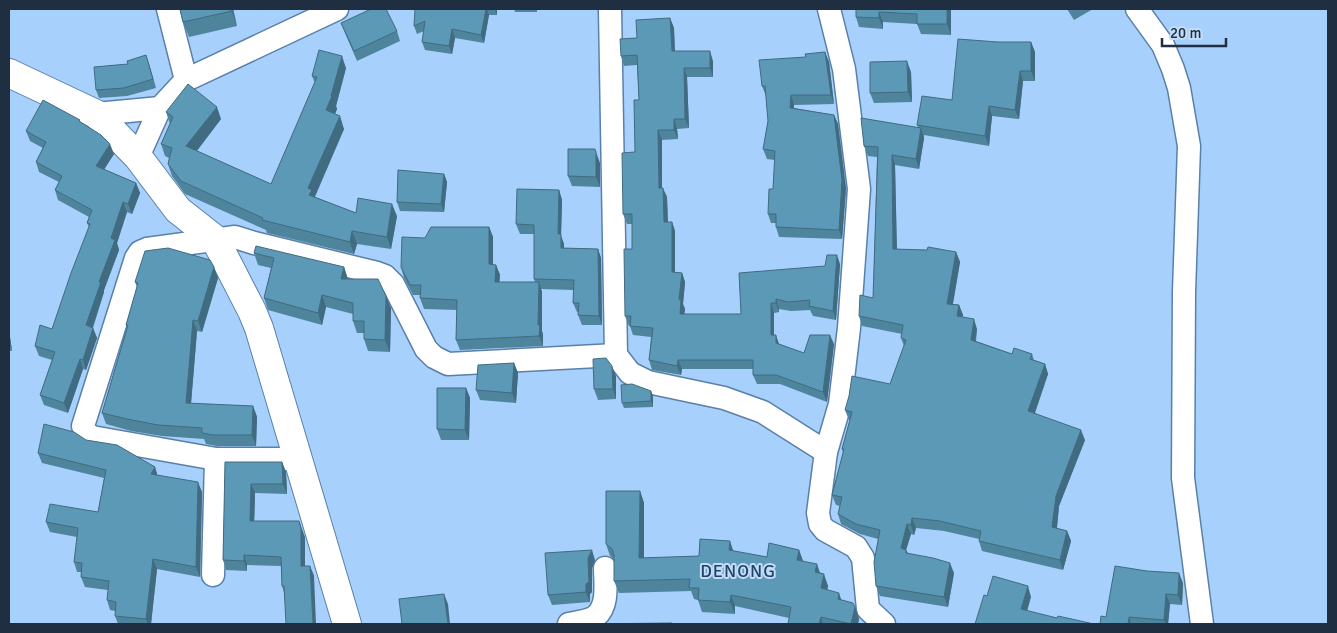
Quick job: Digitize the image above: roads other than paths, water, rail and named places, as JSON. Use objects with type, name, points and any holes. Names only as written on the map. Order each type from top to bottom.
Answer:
[{"type":"street","points":[[168,9],[186,80]]},
{"type":"street","points":[[138,157],[160,108],[186,80],[337,9]]},
{"type":"street","points":[[610,9],[616,355],[630,373],[648,382],[724,398],[763,412],[826,452]]},
{"type":"street","points":[[829,9],[844,69],[859,189],[848,338],[840,404],[826,452],[818,513],[820,524],[825,530],[859,550],[863,558],[868,609],[884,624]]},
{"type":"street","points":[[1137,9],[1163,45],[1173,69],[1179,88],[1189,146],[1184,292],[1183,478],[1202,624]]},
{"type":"street","points":[[9,74],[96,114],[138,157],[178,210],[215,239],[259,328],[347,624]]},
{"type":"street","points":[[96,114],[160,108]]},
{"type":"street","points":[[298,459],[216,459],[92,437],[86,433],[83,426],[136,258],[140,252],[147,249],[235,236],[254,243],[378,273],[384,276],[397,290],[426,349],[434,357],[448,364],[616,355]]},
{"type":"street","points":[[213,575],[216,459]]},
{"type":"street","points":[[569,624],[596,616],[606,596],[605,568]]},
{"type":"district","name":"DENONG","points":[[738,571]]}]
